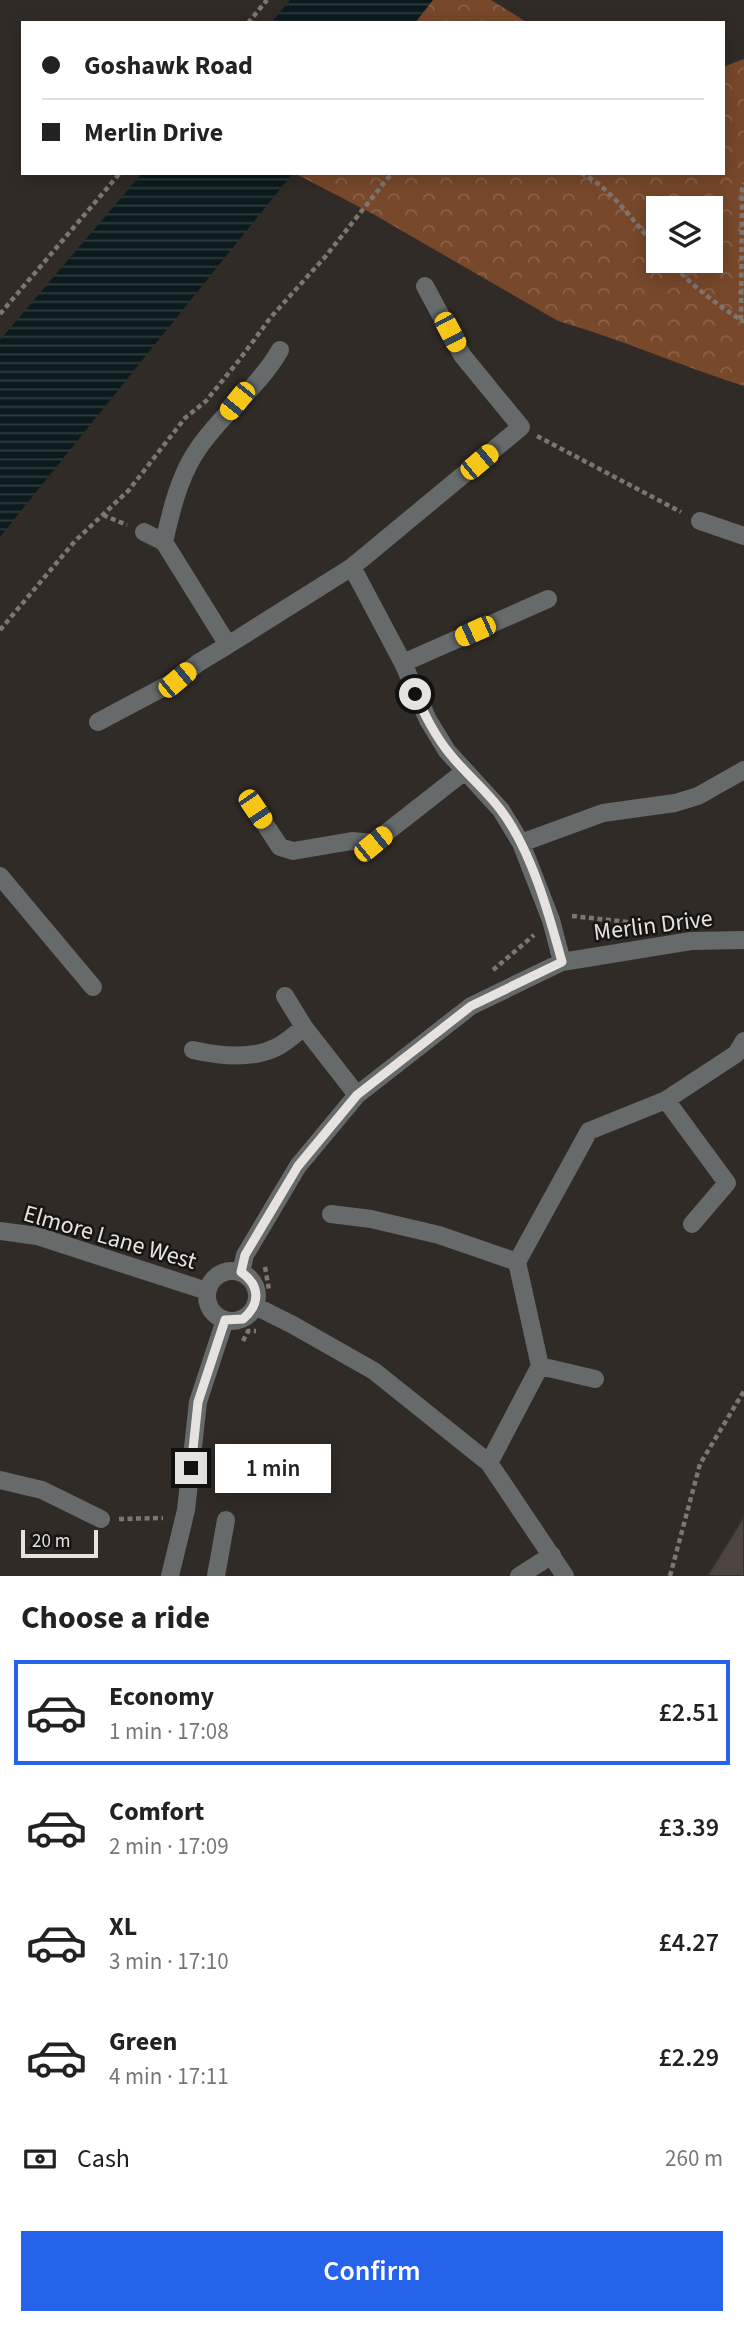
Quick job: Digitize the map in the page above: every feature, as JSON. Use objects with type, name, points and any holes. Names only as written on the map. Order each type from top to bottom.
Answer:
[{"type":"street","points":[[98,722],[177,680],[198,663],[352,567],[521,427],[462,355],[425,286]]},
{"type":"street","points":[[164,542],[172,506],[195,453],[237,401],[268,370],[280,350]]},
{"type":"street","points":[[700,521],[744,536]]},
{"type":"street","points":[[144,532],[164,542],[228,645]]},
{"type":"street","points":[[352,567],[403,663],[428,720],[447,751],[501,810],[521,844],[551,920],[562,962]]},
{"type":"street","points":[[403,663],[548,599]]},
{"type":"street","points":[[521,844],[603,813],[675,803],[698,796],[744,770]]},
{"type":"street","points":[[255,809],[285,850],[352,841],[373,844],[465,771]]},
{"type":"street","points":[[0,876],[93,987]]},
{"type":"street","name":"Merlin Drive","points":[[241,1272],[245,1255],[298,1166],[357,1095],[471,1006],[562,962],[691,941],[744,940]]},
{"type":"street","points":[[285,996],[304,1027],[357,1095]]},
{"type":"street","points":[[193,1050],[211,1054],[254,1054],[277,1047],[304,1027]]},
{"type":"street","points":[[489,1463],[540,1366],[517,1262],[589,1131],[666,1100],[736,1054],[744,1041]]},
{"type":"street","points":[[666,1100],[736,1184],[692,1224]]},
{"type":"street","points":[[331,1214],[371,1219],[439,1235],[517,1262]]},
{"type":"street","name":"Elmore Lane West","points":[[0,1231],[37,1236],[206,1291]]},
{"type":"street","points":[[230,1270],[241,1272],[249,1278],[255,1286],[257,1296],[255,1306],[243,1319],[225,1320],[210,1309],[206,1291],[211,1281],[230,1270]]},
{"type":"street","points":[[255,1306],[374,1371],[489,1463],[565,1576]]},
{"type":"street","points":[[170,1576],[186,1510],[198,1402],[225,1320]]},
{"type":"street","points":[[540,1366],[595,1379]]},
{"type":"street","points":[[0,1480],[43,1490],[101,1519]]},
{"type":"street","points":[[216,1576],[226,1520]]},
{"type":"street","points":[[519,1576],[552,1555]]},
{"type":"path","points":[[250,21],[267,0]]},
{"type":"path","points":[[0,314],[118,175]]},
{"type":"path","points":[[0,630],[75,541],[130,490],[185,418],[206,401],[271,317],[392,175]]},
{"type":"path","points":[[585,175],[616,201],[646,235]]},
{"type":"path","points":[[742,321],[744,183]]},
{"type":"path","points":[[682,273],[719,306],[742,321]]},
{"type":"path","points":[[521,427],[700,521]]},
{"type":"path","points":[[265,1264],[269,1290],[274,1299]]},
{"type":"path","points":[[238,1348],[248,1331],[261,1331]]},
{"type":"path","points":[[670,1576],[701,1464],[744,1391]]},
{"type":"path","points":[[101,1519],[172,1518]]},
{"type":"green space","points":[[416,0],[491,0],[525,21],[399,21]]},
{"type":"green space","points":[[744,59],[744,386],[558,321],[373,214],[298,175],[725,175],[725,66]]},
{"type":"shaded area","points":[[290,0],[433,0],[417,21],[273,21]]},
{"type":"shaded area","points":[[140,175],[291,175],[0,537],[0,340]]},
{"type":"building","points":[[744,1516],[744,1576],[707,1576]]},
{"type":"route","points":[[191,1468],[198,1402],[225,1320],[243,1319],[255,1306],[255,1286],[241,1272],[245,1255],[298,1166],[357,1095],[471,1006],[562,962],[551,920],[521,844],[501,810],[447,751],[415,694]]}]
